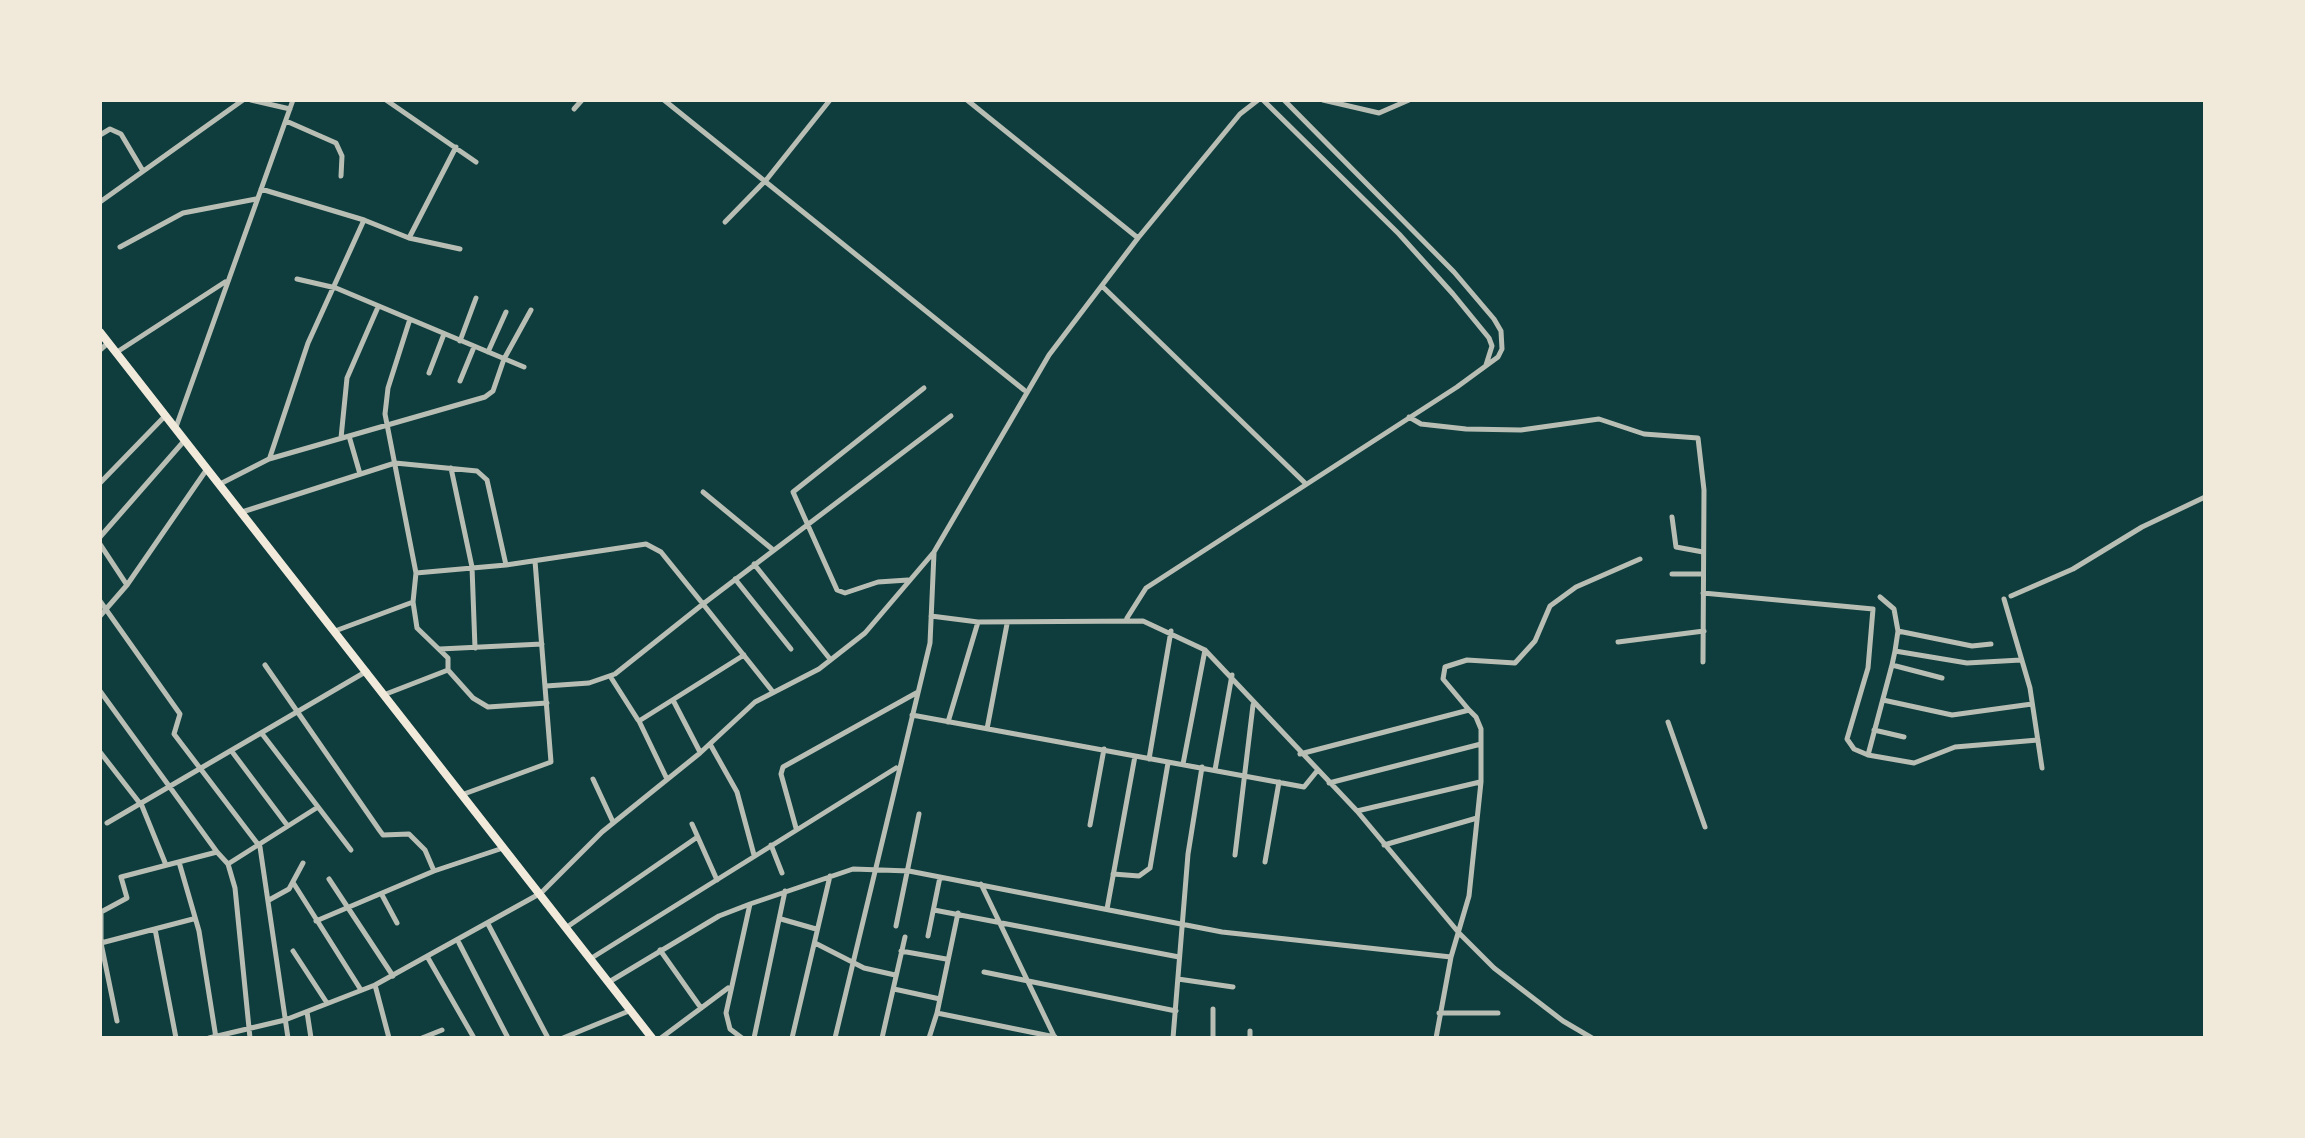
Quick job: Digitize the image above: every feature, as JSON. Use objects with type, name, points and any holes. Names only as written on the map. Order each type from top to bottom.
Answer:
[{"type":"main road","points":[[100,332],[104,347],[115,353],[220,484],[652,1038]]},
{"type":"street","points":[[100,202],[243,100]]},
{"type":"street","points":[[250,100],[290,109]]},
{"type":"street","points":[[175,430],[293,100]]},
{"type":"street","points":[[386,100],[476,162]]},
{"type":"street","points":[[574,110],[582,100]]},
{"type":"street","points":[[664,100],[768,179],[1025,390]]},
{"type":"street","points":[[725,222],[768,179],[830,100]]},
{"type":"street","points":[[967,100],[1138,238]]},
{"type":"street","points":[[179,862],[194,919],[214,1037],[285,1020],[374,986],[541,893],[613,823],[700,753],[754,702],[830,660],[866,633],[934,552],[987,466],[1025,390],[1138,238],[1240,114],[1260,100],[1399,234],[1453,294],[1488,338],[1490,354],[1485,367]]},
{"type":"street","points":[[1126,619],[1146,588],[1485,367],[1502,349],[1502,330],[1414,228],[1284,100]]},
{"type":"street","points":[[1323,100],[1379,113],[1409,100]]},
{"type":"street","points":[[286,121],[336,143],[342,156],[342,176]]},
{"type":"street","points":[[100,135],[116,130],[143,171]]},
{"type":"street","points":[[409,238],[456,146]]},
{"type":"street","points":[[262,189],[409,238],[460,249]]},
{"type":"street","points":[[120,247],[183,213],[258,198]]},
{"type":"street","points":[[270,459],[308,343],[364,220]]},
{"type":"street","points":[[297,278],[336,288],[524,367]]},
{"type":"street","points":[[115,353],[228,280]]},
{"type":"street","points":[[1103,287],[1305,483]]},
{"type":"street","points":[[460,341],[476,298]]},
{"type":"street","points":[[341,438],[347,378],[378,307]]},
{"type":"street","points":[[220,484],[270,459],[485,397],[493,391],[504,359],[531,310]]},
{"type":"street","points":[[488,352],[506,312]]},
{"type":"street","points":[[386,694],[448,670],[451,663],[417,628],[413,602],[416,572],[387,425],[388,388],[410,322]]},
{"type":"street","points":[[428,373],[444,334]]},
{"type":"street","points":[[460,381],[474,347]]},
{"type":"street","points":[[908,580],[878,582],[845,593],[837,590],[792,500],[795,486],[924,388]]},
{"type":"street","points":[[100,484],[165,416]]},
{"type":"street","points":[[546,686],[589,683],[610,676],[951,416]]},
{"type":"street","points":[[1408,417],[1437,428],[1484,430],[1537,428],[1599,418],[1644,434],[1693,436],[1703,457],[1703,662]]},
{"type":"street","points":[[349,436],[360,474]]},
{"type":"street","points":[[127,585],[100,540],[184,440]]},
{"type":"street","points":[[242,512],[395,463],[477,471],[487,480],[506,566]]},
{"type":"street","points":[[450,468],[472,567],[476,648]]},
{"type":"street","points":[[102,614],[127,585],[207,469]]},
{"type":"street","points":[[703,492],[772,549]]},
{"type":"street","points":[[2012,596],[2073,569],[2142,527],[2205,497]]},
{"type":"street","points":[[1672,517],[1676,548],[1702,552]]},
{"type":"street","points":[[416,572],[506,566],[646,544],[662,552],[773,692]]},
{"type":"street","points":[[834,1038],[896,768],[930,643],[934,552]]},
{"type":"street","points":[[1436,1038],[1450,957],[1469,896],[1482,744],[1481,728],[1443,679],[1444,667],[1467,660],[1514,663],[1535,642],[1550,606],[1576,587],[1640,559]]},
{"type":"street","points":[[464,794],[550,762],[536,561]]},
{"type":"street","points":[[754,564],[830,660]]},
{"type":"street","points":[[1672,574],[1703,574]]},
{"type":"street","points":[[734,579],[791,649]]},
{"type":"street","points":[[1703,593],[1872,608],[1868,668],[1847,738],[1854,749],[1914,762],[1955,747],[2038,740]]},
{"type":"street","points":[[1868,755],[1898,631],[1894,610],[1880,597]]},
{"type":"street","points":[[2004,599],[2032,704],[2042,768]]},
{"type":"street","points":[[100,601],[102,614],[180,714],[174,734],[260,847],[288,1038]]},
{"type":"street","points":[[336,631],[413,602]]},
{"type":"street","points":[[931,616],[978,622],[1126,619],[1171,631],[1205,650],[1356,811],[1459,933],[1509,980],[1592,1038]]},
{"type":"street","points":[[948,722],[978,622]]},
{"type":"street","points":[[987,729],[1008,622]]},
{"type":"street","points":[[1149,758],[1171,631]]},
{"type":"street","points":[[1618,642],[1704,631]]},
{"type":"street","points":[[1898,631],[1972,646],[1991,644]]},
{"type":"street","points":[[440,649],[542,644]]},
{"type":"street","points":[[1183,764],[1205,650]]},
{"type":"street","points":[[1895,651],[1966,664],[2021,660]]},
{"type":"street","points":[[639,721],[744,656]]},
{"type":"street","points":[[264,665],[384,835],[409,834],[425,850],[434,872]]},
{"type":"street","points":[[1892,666],[1942,678]]},
{"type":"street","points":[[448,670],[473,698],[488,707],[547,703]]},
{"type":"street","points":[[107,823],[368,671]]},
{"type":"street","points":[[1215,770],[1232,675]]},
{"type":"street","points":[[610,676],[639,721],[667,778]]},
{"type":"street","points":[[100,691],[228,864],[235,888],[250,1038]]},
{"type":"street","points":[[796,828],[781,774],[783,767],[918,692]]},
{"type":"street","points":[[1883,700],[1952,715],[2032,704]]},
{"type":"street","points":[[674,702],[700,753]]},
{"type":"street","points":[[1235,856],[1253,703]]},
{"type":"street","points":[[1299,754],[1469,710]]},
{"type":"street","points":[[912,715],[1304,786],[1316,771]]},
{"type":"street","points":[[1668,722],[1705,827]]},
{"type":"street","points":[[1874,730],[1904,737]]},
{"type":"street","points":[[262,734],[351,850]]},
{"type":"street","points":[[710,744],[737,792],[754,855]]},
{"type":"street","points":[[1329,783],[1482,744]]},
{"type":"street","points":[[1090,824],[1104,749]]},
{"type":"street","points":[[100,752],[142,806],[166,865]]},
{"type":"street","points":[[233,753],[287,825]]},
{"type":"street","points":[[1107,909],[1135,756]]},
{"type":"street","points":[[100,768],[108,762]]},
{"type":"street","points":[[1114,874],[1139,876],[1150,868],[1168,762]]},
{"type":"street","points":[[1174,1038],[1182,924],[1202,767]]},
{"type":"street","points":[[590,960],[896,768]]},
{"type":"street","points":[[593,779],[613,823]]},
{"type":"street","points":[[1264,862],[1279,782]]},
{"type":"street","points":[[1356,811],[1481,782]]},
{"type":"street","points":[[228,864],[319,807]]},
{"type":"street","points":[[896,926],[919,814]]},
{"type":"street","points":[[1384,844],[1477,818]]},
{"type":"street","points":[[692,824],[717,880]]},
{"type":"street","points":[[566,928],[696,838]]},
{"type":"street","points":[[771,844],[782,873]]},
{"type":"street","points":[[316,921],[506,847]]},
{"type":"street","points":[[116,1021],[101,944],[100,912],[127,898],[121,877],[216,852]]},
{"type":"street","points":[[269,900],[294,884],[303,862]]},
{"type":"street","points":[[609,982],[660,950],[750,904],[830,876],[874,868],[981,884],[1278,940],[1450,957]]},
{"type":"street","points":[[792,1038],[830,876]]},
{"type":"street","points":[[928,936],[940,877]]},
{"type":"street","points":[[329,878],[394,977]]},
{"type":"street","points":[[294,884],[361,990]]},
{"type":"street","points":[[937,1013],[1021,1035],[1056,1038],[981,884]]},
{"type":"street","points":[[754,1038],[785,891]]},
{"type":"street","points":[[382,895],[398,922]]},
{"type":"street","points":[[742,1038],[734,1034],[726,1020],[750,904]]},
{"type":"street","points":[[934,910],[1179,957]]},
{"type":"street","points":[[929,1038],[958,913]]},
{"type":"street","points":[[101,944],[194,919]]},
{"type":"street","points":[[781,919],[818,930]]},
{"type":"street","points":[[488,924],[548,1038]]},
{"type":"street","points":[[155,929],[176,1038]]},
{"type":"street","points":[[882,1038],[905,937]]},
{"type":"street","points":[[459,942],[508,1038]]},
{"type":"street","points":[[815,943],[894,975]]},
{"type":"street","points":[[660,950],[702,1008]]},
{"type":"street","points":[[901,950],[946,959]]},
{"type":"street","points":[[293,951],[327,1004]]},
{"type":"street","points":[[428,958],[474,1038]]},
{"type":"street","points":[[984,972],[1176,1011]]},
{"type":"street","points":[[1178,979],[1233,987]]},
{"type":"street","points":[[374,986],[389,1038]]},
{"type":"street","points":[[661,1038],[730,986]]},
{"type":"street","points":[[892,989],[940,999]]},
{"type":"street","points":[[1213,1010],[1213,1038]]},
{"type":"street","points":[[563,1038],[630,1011]]},
{"type":"street","points":[[307,1012],[311,1038]]},
{"type":"street","points":[[1439,1013],[1498,1013]]},
{"type":"street","points":[[422,1038],[442,1030]]}]
